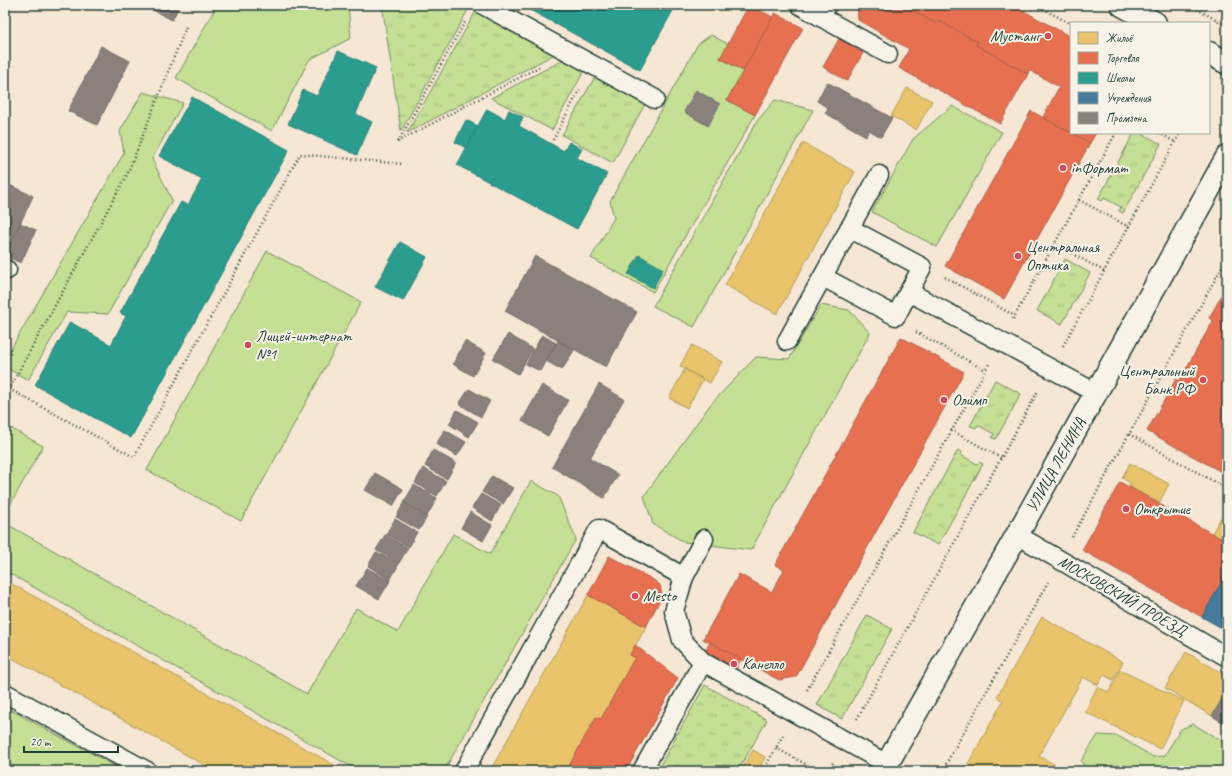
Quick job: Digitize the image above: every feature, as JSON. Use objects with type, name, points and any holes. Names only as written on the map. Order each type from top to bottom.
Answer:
[{"type":"main road","points":[[1122,5],[1153,22]]},
{"type":"main road","points":[[1210,54],[1227,63]]},
{"type":"main road","name":"УЛИЦА ЛЕНИНА","points":[[885,768],[1017,535],[1227,157]]},
{"type":"lane","points":[[483,5],[655,99]]},
{"type":"lane","points":[[800,5],[824,11],[888,54]]},
{"type":"lane","points":[[787,341],[879,175]]},
{"type":"lane","points":[[823,277],[896,316],[909,292],[922,267],[849,228]]},
{"type":"lane","points":[[909,292],[1096,393]]},
{"type":"lane","points":[[464,771],[599,529],[684,577]]},
{"type":"lane","name":"МОСКОВСКИЙ ПРОЕЗД","points":[[1017,535],[1227,657]]},
{"type":"lane","points":[[704,539],[684,577],[674,611],[682,640],[703,662],[845,741],[885,768]]},
{"type":"lane","points":[[642,771],[703,662]]},
{"type":"lane","points":[[5,693],[146,771]]},
{"type":"path","points":[[1036,5],[1070,23]]},
{"type":"path","points":[[1190,5],[1227,26]]},
{"type":"path","points":[[468,19],[397,142],[568,52]]},
{"type":"path","points":[[186,27],[127,175],[9,389],[134,457],[300,154],[402,164]]},
{"type":"path","points":[[553,140],[593,65]]},
{"type":"path","points":[[763,771],[1115,134]]},
{"type":"path","points":[[1161,134],[1175,142]]},
{"type":"path","points":[[829,771],[1179,134]]},
{"type":"path","points":[[1079,200],[1128,227]]},
{"type":"path","points":[[1054,244],[1104,271]]},
{"type":"path","points":[[1069,543],[1227,258]]},
{"type":"path","points":[[940,275],[1015,316]]},
{"type":"path","points":[[911,330],[985,370]]},
{"type":"path","points":[[952,430],[1001,458]]},
{"type":"path","points":[[1129,434],[1222,486]]},
{"type":"path","points":[[942,771],[1050,577]]},
{"type":"path","points":[[776,748],[818,771]]},
{"type":"green space","points":[[217,5],[348,5],[351,38],[309,60],[272,131],[176,78]]},
{"type":"green space","points":[[382,5],[464,5],[469,8],[401,131]]},
{"type":"green space","points":[[476,11],[555,54],[407,133]]},
{"type":"green space","points":[[711,35],[728,44],[720,58],[743,71],[727,100],[755,115],[653,292],[591,258],[614,218],[610,201],[698,44]]},
{"type":"green space","points":[[565,59],[585,69],[552,130],[491,98]]},
{"type":"green space","points":[[596,75],[646,102],[613,163],[562,135]]},
{"type":"green space","points":[[143,92],[183,103],[152,159],[172,200],[108,314],[67,312],[28,380],[5,367],[5,359],[124,153],[120,131]]},
{"type":"green space","points":[[775,100],[813,110],[694,327],[653,306],[757,121]]},
{"type":"green space","points":[[952,106],[1002,132],[937,247],[872,212],[913,139]]},
{"type":"green space","points":[[1133,134],[1143,134],[1161,144],[1123,213],[1119,211],[1121,207],[1104,198],[1102,201],[1098,199]]},
{"type":"green space","points":[[267,251],[361,302],[241,521],[147,470]]},
{"type":"green space","points":[[1065,259],[1090,273],[1062,324],[1037,311]]},
{"type":"green space","points":[[821,305],[849,310],[870,333],[751,550],[684,542],[653,524],[644,496],[710,405],[756,357],[789,359]]},
{"type":"green space","points":[[995,380],[1021,394],[996,439],[992,438],[994,434],[978,425],[976,428],[970,426]]},
{"type":"green space","points":[[5,425],[43,446],[5,514]]},
{"type":"green space","points":[[958,450],[962,452],[961,455],[977,464],[979,462],[983,464],[938,545],[913,532]]},
{"type":"green space","points":[[531,481],[558,496],[576,539],[444,771],[359,771],[5,571],[5,523],[307,694],[356,608],[398,632],[453,534],[490,554]]},
{"type":"green space","points":[[867,615],[892,629],[842,719],[817,705]]},
{"type":"green space","points":[[705,685],[767,720],[738,771],[657,771]]},
{"type":"green space","points":[[5,707],[124,771],[5,771]]},
{"type":"green space","points":[[1193,724],[1227,744],[1227,771],[1087,771],[1081,761],[1098,735],[1118,736],[1153,757],[1164,756],[1181,729]]},
{"type":"building: Жильё","points":[[907,88],[932,101],[916,130],[891,116]]},
{"type":"building: Жильё","points":[[803,143],[855,172],[777,314],[725,285]]},
{"type":"building: Жильё","points":[[692,345],[722,362],[710,383],[680,366]]},
{"type":"building: Жильё","points":[[685,369],[703,380],[687,408],[669,398]]},
{"type":"building: Жильё","points":[[1130,463],[1169,484],[1159,503],[1129,486],[1130,483],[1122,478]]},
{"type":"building: Жильё","points":[[1227,507],[1227,542],[1212,533]]},
{"type":"building: Жильё","points":[[5,580],[345,771],[215,771],[37,672],[5,654]]},
{"type":"building: Жильё","points":[[588,595],[646,627],[630,655],[635,657],[601,719],[596,717],[569,766],[574,768],[572,771],[490,771]]},
{"type":"building: Жильё","points":[[1042,617],[1123,662],[1113,680],[1104,675],[1098,685],[1083,677],[1039,756],[1066,771],[964,771],[1003,701],[997,697]]},
{"type":"building: Жильё","points":[[1186,652],[1227,676],[1227,690],[1212,716],[1165,688]]},
{"type":"building: Жильё","points":[[1120,670],[1184,701],[1160,749],[1085,712],[1097,687],[1109,692]]},
{"type":"building: Жильё","points":[[753,750],[765,757],[758,771],[751,771],[743,767]]},
{"type":"building: Торговля","points":[[749,5],[773,17],[743,71],[720,58]]},
{"type":"building: Торговля","points":[[857,5],[903,5],[937,24],[939,21],[978,42],[976,45],[1028,74],[1000,124],[899,68],[909,49],[858,20]]},
{"type":"building: Торговля","points":[[903,5],[1013,5],[1070,36],[1070,132],[1043,117],[1059,87],[1029,70],[1028,74],[976,45],[978,42],[939,21],[937,24]]},
{"type":"building: Торговля","points":[[775,13],[803,28],[755,115],[727,100]]},
{"type":"building: Торговля","points":[[839,39],[863,53],[847,81],[823,67]]},
{"type":"building: Торговля","points":[[1031,111],[1070,132],[1070,134],[1073,134],[1090,143],[1004,299],[945,266]]},
{"type":"building: Торговля","points":[[1074,134],[1095,134],[1090,143]]},
{"type":"building: Торговля","name":"Центральный Банк РФ","points":[[1227,286],[1227,475],[1147,431],[1176,379],[1179,381],[1213,321],[1209,318]]},
{"type":"building: Торговля","points":[[901,337],[964,372],[796,677],[779,680],[703,639],[739,574],[772,592],[784,570],[775,565]]},
{"type":"building: Торговля","points":[[1120,482],[1227,542],[1227,572],[1202,617],[1082,550]]},
{"type":"building: Торговля","points":[[609,556],[652,579],[660,585],[662,596],[646,627],[588,595]]},
{"type":"building: Торговля","points":[[710,642],[741,659],[735,671],[704,654]]},
{"type":"building: Торговля","points":[[635,645],[678,678],[626,771],[572,771],[574,768],[569,766],[596,717],[601,719],[635,657],[630,655]]},
{"type":"building: Школы","points":[[521,5],[676,5],[640,70]]},
{"type":"building: Школы","points":[[338,51],[376,68],[356,114],[372,122],[357,155],[288,124],[303,90],[317,96]]},
{"type":"building: Школы","points":[[192,97],[289,150],[131,438],[35,385],[70,322],[111,345],[126,316],[120,313],[181,202],[188,205],[202,179],[159,156]]},
{"type":"building: Школы","points":[[487,109],[505,119],[509,110],[523,117],[519,126],[564,151],[569,142],[582,149],[577,158],[607,174],[577,229],[457,165]]},
{"type":"building: Школы","points":[[466,120],[478,126],[466,148],[455,142]]},
{"type":"building: Школы","points":[[400,242],[427,257],[403,301],[375,287]]},
{"type":"building: Школы","points":[[639,255],[663,269],[653,288],[628,274]]},
{"type":"building: Учреждения","points":[[1227,572],[1227,631],[1202,617]]},
{"type":"building: Промзона","points":[[143,5],[180,5],[172,20]]},
{"type":"building: Промзона","points":[[101,46],[130,61],[97,125],[68,111]]},
{"type":"building: Промзона","points":[[827,82],[892,118],[881,137],[869,130],[866,136],[825,113],[828,108],[817,101]]},
{"type":"building: Промзона","points":[[696,90],[720,104],[708,126],[684,112]]},
{"type":"building: Промзона","points":[[5,183],[33,196],[5,256]]},
{"type":"building: Промзона","points":[[20,223],[36,230],[21,263],[5,256]]},
{"type":"building: Промзона","points":[[535,256],[637,312],[606,367],[505,311]]},
{"type":"building: Промзона","points":[[508,334],[533,349],[518,374],[493,359]]},
{"type":"building: Промзона","points":[[542,335],[556,343],[540,371],[526,364]]},
{"type":"building: Промзона","points":[[465,341],[486,353],[473,376],[453,364]]},
{"type":"building: Промзона","points":[[558,341],[574,350],[562,370],[546,361]]},
{"type":"building: Промзона","points":[[599,384],[624,399],[590,458],[618,475],[604,498],[552,467]]},
{"type":"building: Промзона","points":[[542,385],[568,400],[548,436],[522,421]]},
{"type":"building: Промзона","points":[[469,389],[490,401],[481,417],[459,404]]},
{"type":"building: Промзона","points":[[457,410],[478,422],[469,437],[449,424]]},
{"type":"building: Промзона","points":[[445,430],[466,442],[457,456],[436,444]]},
{"type":"building: Промзона","points":[[433,450],[456,463],[447,479],[425,466]]},
{"type":"building: Промзона","points":[[423,468],[446,481],[437,496],[415,483]]},
{"type":"building: Промзона","points":[[375,473],[403,489],[393,506],[365,490]]},
{"type":"building: Промзона","points":[[492,476],[513,488],[503,504],[482,492]]},
{"type":"building: Промзона","points":[[414,485],[437,498],[427,516],[404,502]]},
{"type":"building: Промзона","points":[[481,494],[501,505],[492,521],[472,508]]},
{"type":"building: Промзона","points":[[404,503],[427,517],[419,530],[396,517]]},
{"type":"building: Промзона","points":[[470,512],[492,525],[483,541],[461,528]]},
{"type":"building: Промзона","points":[[395,519],[417,532],[409,547],[386,534]]},
{"type":"building: Промзона","points":[[385,535],[408,548],[399,563],[376,550]]},
{"type":"building: Промзона","points":[[376,552],[399,564],[390,580],[368,566]]},
{"type":"building: Промзона","points":[[367,568],[390,581],[379,599],[356,586]]},
{"type":"building: Промзона","points":[[1227,690],[1227,725],[1212,716]]},
{"type":"place","name":"Мустанг","points":[[1048,36]]},
{"type":"place","name":"inФормат","points":[[1063,168]]},
{"type":"place","name":"Центральная Оптика","points":[[1018,256]]},
{"type":"place","name":"Лицей-интернат №1","points":[[248,345]]},
{"type":"place","name":"Центральный Банк РФ","points":[[1203,380]]},
{"type":"place","name":"Олимп","points":[[944,400]]},
{"type":"place","name":"Открытие","points":[[1126,509]]},
{"type":"place","name":"Mesto","points":[[635,596]]},
{"type":"place","name":"Канелло","points":[[734,664]]}]
